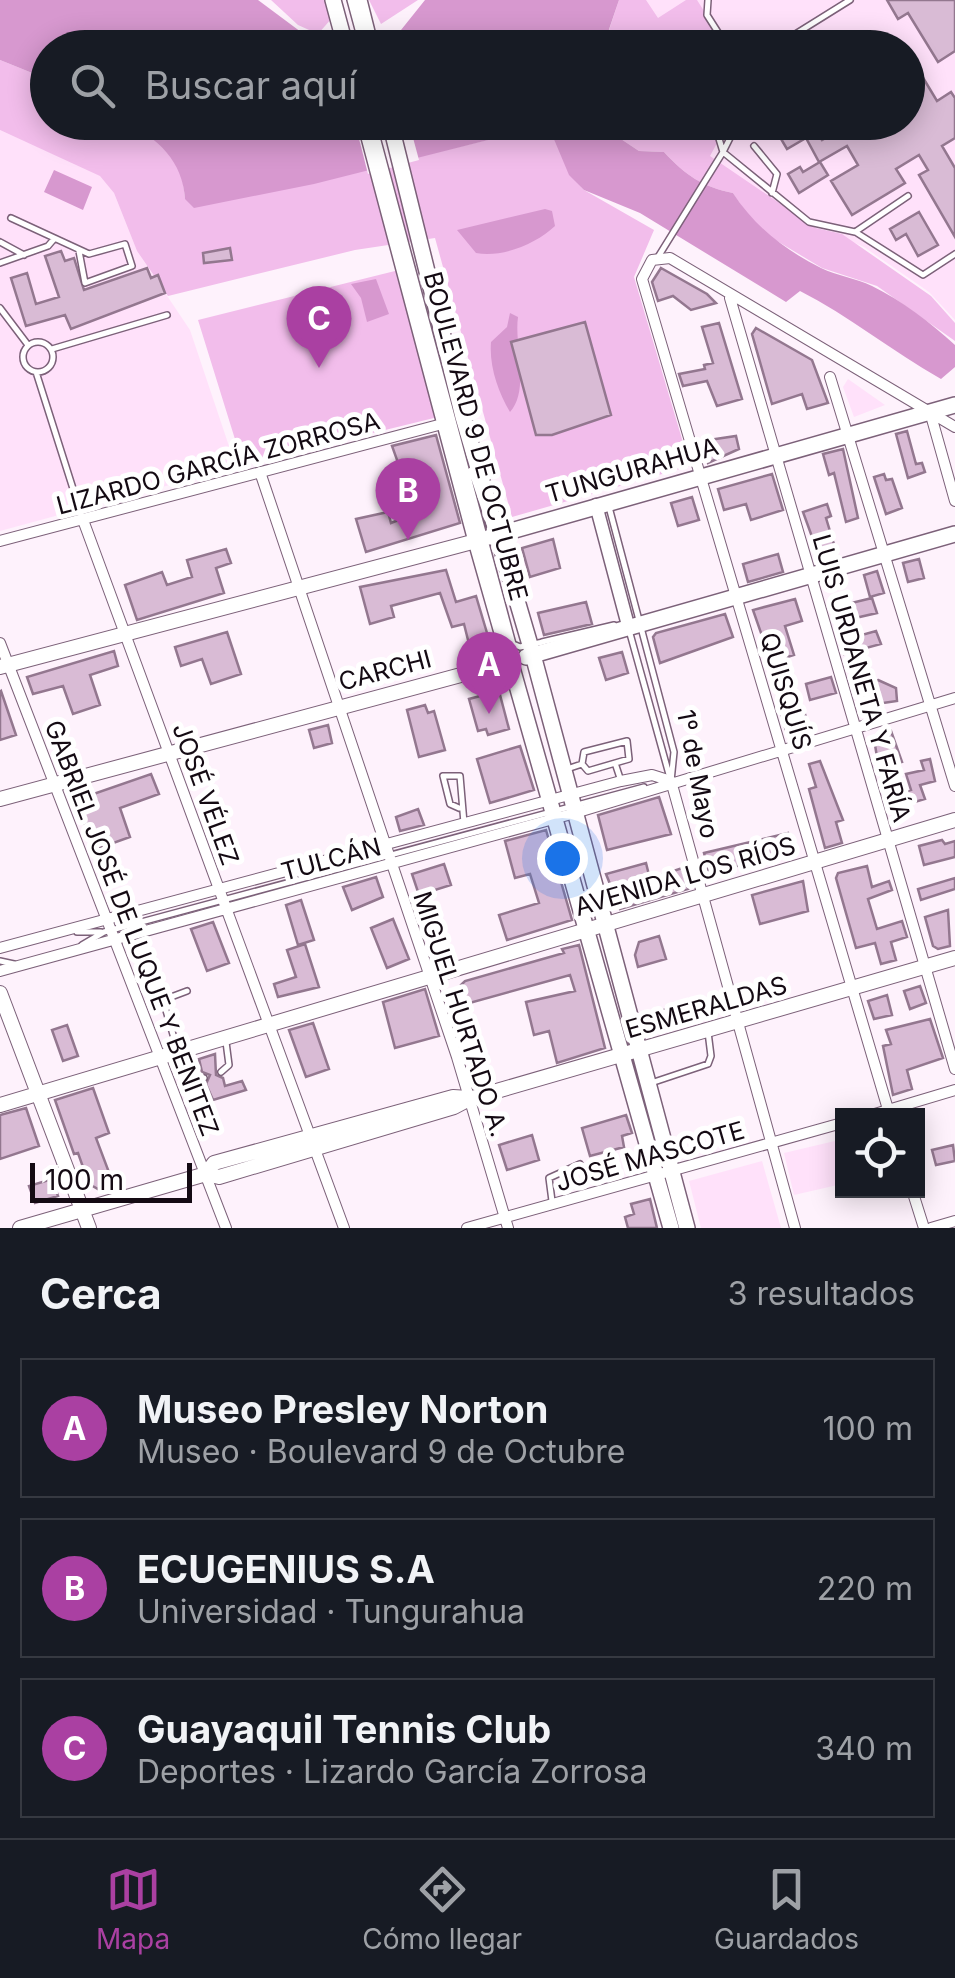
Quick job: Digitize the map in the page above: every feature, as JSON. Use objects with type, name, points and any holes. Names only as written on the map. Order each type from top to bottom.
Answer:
[{"type":"main road","points":[[347,5],[349,30]]},
{"type":"main road","points":[[347,5],[361,30]]},
{"type":"main road","points":[[374,140],[391,172]]},
{"type":"main road","points":[[388,140],[391,172]]},
{"type":"main road","name":"BOULEVARD 9 DE OCTUBRE","points":[[391,172],[446,423],[486,538],[535,647],[605,924],[632,1051],[665,1173],[687,1228]]},
{"type":"main road","name":"BOULEVARD 9 DE OCTUBRE","points":[[391,172],[463,417],[512,661],[588,928],[632,1051],[648,1083],[671,1228]]},
{"type":"main road","name":"TUNGURAHUA","points":[[4,666],[486,538],[955,405]]},
{"type":"main road","name":"CARCHI","points":[[0,799],[512,661],[535,647],[635,627],[737,599],[955,534]]},
{"type":"main road","name":"AVENIDA LOS RÍOS","points":[[0,1104],[269,1022],[418,983],[429,975],[955,820]]},
{"type":"main road","name":"ESMERALDAS","points":[[20,1228],[206,1174],[219,1177],[313,1144],[454,1107],[469,1098],[955,958]]},
{"type":"main road","points":[[0,993],[89,1228]]},
{"type":"main road","name":"AVENIDA LOS RÍOS","points":[[166,1053],[225,1040],[269,1022]]},
{"type":"main road","name":"AVENIDA LOS RÍOS","points":[[0,1096],[37,1091]]},
{"type":"street","name":"QUISQUÍS","points":[[661,252],[642,278],[889,1108]]},
{"type":"street","points":[[661,252],[730,298],[955,426]]},
{"type":"street","name":"LUIS URDANETA Y FARÍA","points":[[730,298],[955,1070]]},
{"type":"street","points":[[830,377],[955,786]]},
{"type":"street","points":[[930,411],[955,501]]},
{"type":"street","name":"LIZARDO GARCÍA ZORROSA","points":[[0,541],[446,423]]},
{"type":"street","name":"MIGUEL HURTADO A.","points":[[260,472],[429,975],[507,1223]]},
{"type":"street","name":"1º de Mayo","points":[[602,503],[635,627]]},
{"type":"street","name":"JOSÉ VÉLEZ","points":[[83,520],[344,1228]]},
{"type":"street","name":"GABRIEL JOSÉ DE LUQUE Y BENITEZ","points":[[0,643],[4,666],[55,784],[110,929],[166,1053],[174,1093],[226,1228]]},
{"type":"street","name":"TULCÁN","points":[[0,970],[110,929],[671,781],[955,698]]},
{"type":"street","name":"TULCÁN","points":[[0,948],[110,929],[388,854],[464,823],[573,804],[621,781],[652,775],[671,781]]},
{"type":"street","name":"1º de Mayo","points":[[671,781],[794,1228]]},
{"type":"street","points":[[904,1108],[955,1090]]},
{"type":"street","name":"JOSÉ MASCOTE","points":[[468,1228],[507,1223],[553,1204],[835,1125]]},
{"type":"street","points":[[915,1198],[927,1228],[955,1221]]},
{"type":"lane","points":[[708,0],[707,15],[716,30]]},
{"type":"lane","points":[[802,30],[850,0]]},
{"type":"lane","points":[[347,5],[356,30]]},
{"type":"lane","points":[[379,140],[391,172]]},
{"type":"lane","points":[[719,140],[723,152],[809,222],[856,232],[923,275],[955,254]]},
{"type":"lane","points":[[661,252],[729,140]]},
{"type":"lane","points":[[754,146],[777,174],[772,193]]},
{"type":"lane","points":[[856,232],[908,196]]},
{"type":"lane","points":[[11,218],[89,254],[125,244],[132,266],[85,283],[79,251]]},
{"type":"lane","points":[[0,264],[48,246],[54,239]]},
{"type":"lane","points":[[0,242],[25,255]]},
{"type":"lane","points":[[0,308],[28,345]]},
{"type":"lane","points":[[52,349],[50,368],[36,372],[22,359],[28,345],[38,341],[52,349],[168,315]]},
{"type":"lane","name":"JOSÉ VÉLEZ","points":[[36,372],[83,520]]},
{"type":"lane","points":[[635,627],[671,781]]},
{"type":"lane","name":"1º de Mayo","points":[[635,627],[674,752],[671,781]]},
{"type":"lane","points":[[626,740],[631,757],[588,771],[582,764],[584,752],[626,740]]},
{"type":"lane","points":[[564,770],[582,764]]},
{"type":"lane","points":[[615,764],[621,781]]},
{"type":"lane","points":[[460,808],[450,804],[444,776],[460,776],[464,823]]},
{"type":"lane","points":[[110,929],[80,946],[11,965],[0,960],[8,951],[76,932],[110,929]]},
{"type":"lane","points":[[188,991],[163,1000],[166,1053],[191,1083]]},
{"type":"lane","points":[[648,1083],[708,1064],[712,1056],[708,1030]]},
{"type":"lane","points":[[221,1072],[229,1065],[225,1040]]},
{"type":"lane","points":[[174,1093],[204,1078]]},
{"type":"lane","points":[[553,1204],[546,1186],[549,1178],[580,1164]]},
{"type":"shaded area","points":[[0,0],[258,0],[298,30],[30,30],[30,72],[0,60]]},
{"type":"shaded area","points":[[271,0],[328,0],[332,18],[322,30],[298,25]]},
{"type":"shaded area","points":[[369,0],[418,0],[381,24]]},
{"type":"shaded area","points":[[425,0],[619,0],[609,30],[401,30]]},
{"type":"shaded area","points":[[619,0],[646,0],[658,18],[686,0],[697,0],[716,30],[609,30]]},
{"type":"shaded area","points":[[623,0],[955,0],[955,320],[929,292],[864,247],[789,215],[645,140],[925,140],[925,30],[614,30]]},
{"type":"shaded area","points":[[0,60],[30,72],[30,140],[158,140],[170,152],[180,172],[185,199],[302,185],[487,140],[555,140],[570,175],[584,190],[654,230],[634,277],[690,466],[512,517],[435,238],[355,250],[168,296],[137,251],[114,193],[100,176],[0,130]]},
{"type":"shaded area","points":[[0,130],[100,175],[114,193],[137,251],[190,330],[236,467],[0,531]]},
{"type":"shaded area","points":[[154,140],[489,140],[314,184],[194,208],[185,199],[174,162]]},
{"type":"shaded area","points":[[554,140],[622,140],[639,151],[664,152],[695,179],[733,193],[761,227],[783,245],[827,271],[872,286],[926,320],[955,345],[955,367],[941,379],[800,291],[786,302],[640,213],[584,190],[569,175]]},
{"type":"shaded area","points":[[622,140],[719,140],[710,156],[816,228],[842,234],[931,296],[955,323],[955,341],[877,286],[822,268],[772,238],[752,222],[733,193],[695,179],[664,152],[639,151]]},
{"type":"shaded area","points":[[54,170],[92,187],[83,210],[44,192]]},
{"type":"shaded area","points":[[545,209],[552,211],[555,226],[529,244],[507,251],[476,253],[457,230]]},
{"type":"shaded area","points":[[399,270],[438,417],[243,465],[198,320]]},
{"type":"shaded area","points":[[376,279],[389,314],[367,322],[361,298],[351,284]]},
{"type":"shaded area","points":[[510,313],[518,317],[520,380],[516,403],[510,412],[495,378],[491,342],[507,327]]},
{"type":"shaded area","points":[[848,379],[885,405],[854,417],[843,387]]},
{"type":"shaded area","points":[[835,1141],[835,1186],[794,1195],[784,1153]]},
{"type":"shaded area","points":[[762,1161],[781,1228],[701,1228],[689,1181]]},
{"type":"pier","points":[[359,140],[414,140],[419,160],[368,174]]},
{"type":"building","points":[[887,0],[955,0],[955,51],[938,62],[925,41],[925,30],[918,30],[908,13],[898,19]]},
{"type":"building","points":[[925,81],[937,101],[951,92],[955,98],[955,138],[942,146],[955,168],[955,237],[919,175],[928,170],[919,155],[896,169],[905,183],[852,215],[831,181],[858,165],[847,146],[819,162],[807,140],[925,140]]},
{"type":"building","points":[[782,140],[803,140],[787,149]]},
{"type":"building","points":[[820,162],[828,175],[799,193],[788,174],[800,167],[803,172]]},
{"type":"building","points":[[919,212],[938,245],[918,256],[906,234],[896,240],[890,229]]},
{"type":"building","points":[[230,248],[232,260],[204,263],[203,253]]},
{"type":"building","points":[[61,251],[65,261],[74,258],[84,290],[147,268],[151,278],[158,275],[165,293],[71,329],[65,315],[26,326],[11,278],[27,273],[36,304],[59,297],[45,256]]},
{"type":"building","points":[[661,268],[716,303],[691,310],[673,296],[658,301],[652,282]]},
{"type":"building","points":[[585,322],[611,415],[552,435],[536,435],[511,342]]},
{"type":"building","points":[[719,323],[742,399],[717,406],[707,381],[683,386],[679,374],[705,369],[704,365],[713,363],[702,327]]},
{"type":"building","points":[[756,328],[812,360],[828,403],[807,409],[802,394],[772,404],[752,334]]},
{"type":"building","points":[[907,431],[916,464],[922,463],[925,472],[908,478],[896,434]]},
{"type":"building","points":[[436,435],[460,523],[366,552],[356,519],[388,512],[391,523],[416,513],[392,446]]},
{"type":"building","points":[[736,436],[739,449],[708,463],[702,441]]},
{"type":"building","points":[[843,449],[858,518],[846,522],[834,473],[829,475],[823,454]]},
{"type":"building","points":[[772,474],[783,510],[751,520],[746,504],[724,510],[718,489]]},
{"type":"building","points":[[884,474],[886,480],[892,479],[902,508],[886,514],[874,477]]},
{"type":"building","points":[[692,497],[699,520],[678,526],[671,503]]},
{"type":"building","points":[[827,504],[831,516],[826,518],[836,551],[819,556],[803,512]]},
{"type":"building","points":[[553,539],[560,568],[530,577],[522,548]]},
{"type":"building","points":[[226,549],[231,563],[216,568],[224,593],[137,620],[125,585],[162,572],[167,585],[192,577],[187,560]]},
{"type":"building","points":[[778,554],[783,572],[748,582],[743,564]]},
{"type":"building","points":[[919,559],[924,578],[908,582],[903,563]]},
{"type":"building","points":[[446,570],[456,602],[476,596],[490,643],[470,648],[464,624],[452,627],[440,593],[391,606],[394,617],[370,624],[360,587]]},
{"type":"building","points":[[877,571],[884,593],[870,597],[864,575]]},
{"type":"building","points":[[872,598],[877,613],[838,622],[835,607]]},
{"type":"building","points":[[795,599],[802,621],[785,626],[794,655],[784,658],[793,689],[777,693],[776,676],[753,610]]},
{"type":"building","points":[[586,602],[592,624],[544,635],[538,613]]},
{"type":"building","points":[[725,614],[733,637],[660,663],[653,637],[656,633]]},
{"type":"building","points":[[876,631],[881,644],[844,654],[840,641]]},
{"type":"building","points":[[227,632],[241,674],[211,684],[202,659],[181,666],[175,647]]},
{"type":"building","points":[[114,651],[118,666],[90,675],[100,705],[73,714],[63,686],[33,694],[27,677]]},
{"type":"building","points":[[622,652],[628,673],[606,680],[599,658]]},
{"type":"building","points":[[831,677],[836,693],[810,700],[806,684]]},
{"type":"building","points":[[878,680],[896,688],[897,701],[862,706],[856,688]]},
{"type":"building","points":[[499,691],[509,729],[488,735],[486,729],[478,731],[469,699]]},
{"type":"building","points":[[0,692],[16,735],[0,740]]},
{"type":"building","points":[[425,705],[428,713],[434,711],[445,750],[419,757],[407,710]]},
{"type":"building","points":[[790,708],[793,718],[805,714],[809,728],[787,734],[780,711]]},
{"type":"building","points":[[328,725],[332,743],[314,748],[309,730]]},
{"type":"building","points":[[891,731],[902,762],[879,769],[874,739]]},
{"type":"building","points":[[520,746],[534,790],[490,803],[477,759]]},
{"type":"building","points":[[930,759],[935,781],[920,785],[925,799],[908,804],[904,792],[911,790],[906,774],[924,770],[921,761]]},
{"type":"building","points":[[820,761],[843,820],[836,822],[842,843],[825,848],[809,789],[816,787],[809,764]]},
{"type":"building","points":[[151,774],[159,794],[120,808],[130,837],[94,850],[76,800]]},
{"type":"building","points":[[659,797],[671,834],[607,850],[598,815]]},
{"type":"building","points":[[418,809],[424,825],[400,831],[396,817]]},
{"type":"building","points":[[546,830],[572,920],[507,940],[499,915],[539,903],[530,874],[515,878],[505,841]]},
{"type":"building","points":[[788,833],[793,852],[709,873],[704,853]]},
{"type":"building","points":[[942,840],[945,844],[955,841],[955,857],[924,865],[919,846]]},
{"type":"building","points":[[646,863],[650,879],[682,868],[688,889],[620,909],[606,874]]},
{"type":"building","points":[[444,864],[451,885],[419,895],[412,874]]},
{"type":"building","points":[[867,866],[872,887],[889,881],[892,890],[868,899],[877,929],[902,921],[907,937],[891,942],[896,960],[881,964],[875,943],[856,948],[836,878],[838,873]]},
{"type":"building","points":[[376,877],[383,897],[352,910],[343,887]]},
{"type":"building","points":[[955,878],[955,889],[921,900],[918,889]]},
{"type":"building","points":[[803,881],[808,911],[760,924],[752,895]]},
{"type":"building","points":[[301,900],[314,940],[298,945],[286,905]]},
{"type":"building","points":[[948,910],[950,946],[938,949],[933,946],[925,917]]},
{"type":"building","points":[[393,919],[409,959],[387,968],[371,928]]},
{"type":"building","points":[[213,922],[229,963],[207,971],[191,929]]},
{"type":"building","points":[[659,936],[666,959],[638,967],[635,955],[639,942]]},
{"type":"building","points":[[305,944],[319,987],[278,997],[274,984],[296,977],[287,950]]},
{"type":"building","points":[[579,945],[605,1048],[557,1063],[549,1031],[534,1035],[526,1002],[575,991],[570,975],[466,1004],[461,985],[465,981],[564,953],[562,949]]},
{"type":"building","points":[[920,986],[926,1003],[910,1009],[904,991]]},
{"type":"building","points":[[425,989],[439,1036],[395,1048],[383,1002]]},
{"type":"building","points":[[887,995],[892,1015],[874,1019],[868,1001]]},
{"type":"building","points":[[681,1005],[685,1021],[653,1030],[649,1014]]},
{"type":"building","points":[[930,1019],[943,1058],[907,1070],[912,1089],[893,1095],[883,1046],[891,1044],[886,1030]]},
{"type":"building","points":[[313,1023],[329,1069],[306,1077],[289,1030]]},
{"type":"building","points":[[67,1025],[78,1056],[63,1061],[52,1030]]},
{"type":"building","points":[[215,1054],[216,1075],[223,1078],[225,1086],[242,1081],[246,1090],[213,1100],[206,1084],[210,1075],[202,1072],[199,1059]]},
{"type":"building","points":[[93,1088],[109,1133],[96,1138],[113,1183],[98,1189],[89,1184],[78,1153],[74,1154],[55,1100]]},
{"type":"building","points":[[26,1108],[39,1146],[0,1159],[0,1115]]},
{"type":"building","points":[[626,1115],[632,1133],[622,1136],[624,1147],[590,1156],[582,1128]]},
{"type":"building","points":[[532,1135],[539,1160],[507,1170],[499,1145]]},
{"type":"building","points":[[953,1145],[955,1161],[936,1165],[932,1150]]},
{"type":"building","points":[[52,1179],[58,1196],[35,1203],[29,1186]]},
{"type":"building","points":[[650,1199],[657,1228],[628,1228],[625,1217],[634,1214],[631,1204]]},
{"type":"place","name":"Guayaquil Tennis Club","points":[[319,368]]},
{"type":"place","name":"ECUGENIUS S.A","points":[[408,540]]},
{"type":"place","name":"Museo Presley Norton","points":[[489,714]]}]
